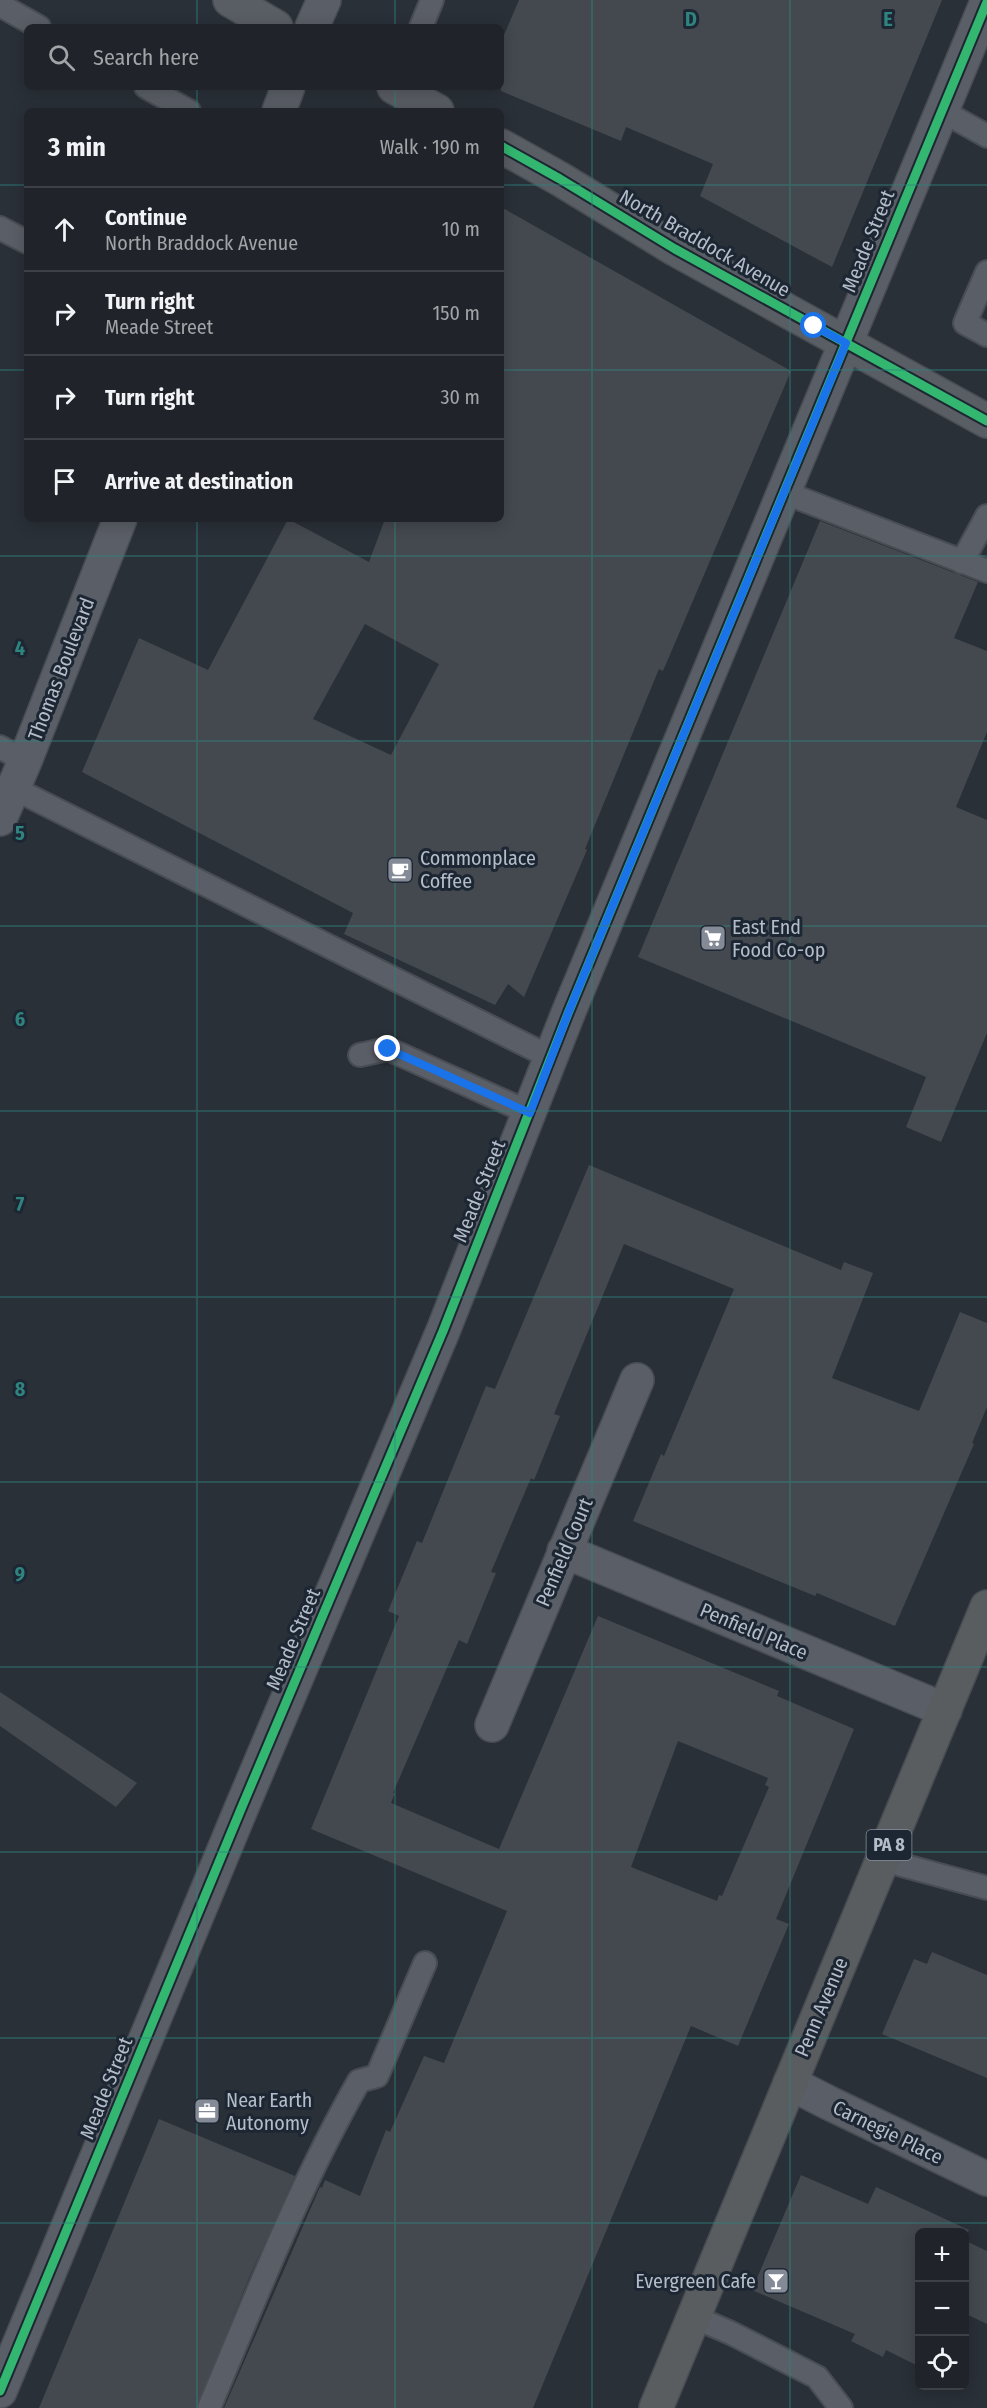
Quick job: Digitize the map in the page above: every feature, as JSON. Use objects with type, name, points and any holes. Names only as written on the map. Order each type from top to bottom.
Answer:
[{"type":"highway","name":"Penn Avenue","points":[[656,2408],[985,1617]]},
{"type":"main road","points":[[230,0],[271,24]]},
{"type":"main road","points":[[401,90],[432,108]]},
{"type":"main road","name":"North Braddock Avenue","points":[[504,148],[675,249],[987,421]]},
{"type":"street","points":[[313,24],[324,0]]},
{"type":"street","name":"Meade Street","points":[[0,2391],[249,1790],[443,1331],[569,1011],[942,111],[979,46],[987,2]]},
{"type":"street","points":[[280,108],[287,90]]},
{"type":"street","name":"Thomas Boulevard","points":[[0,819],[13,765],[119,522]]},
{"type":"street","name":"Penfield Court","points":[[492,1725],[637,1380]]},
{"type":"street","name":"Penfield Place","points":[[564,1551],[945,1710]]},
{"type":"street","name":"Carnegie Place","points":[[790,2083],[987,2179]]},
{"type":"lane","points":[[422,24],[432,0]]},
{"type":"lane","points":[[0,5],[34,24]]},
{"type":"lane","points":[[151,90],[184,108]]},
{"type":"lane","points":[[942,111],[987,136]]},
{"type":"lane","points":[[0,228],[24,240]]},
{"type":"lane","points":[[987,272],[965,323],[987,335]]},
{"type":"lane","points":[[783,492],[987,571]]},
{"type":"lane","points":[[962,562],[987,516]]},
{"type":"lane","points":[[13,765],[552,1058]]},
{"type":"lane","points":[[360,1055],[388,1049],[530,1113]]},
{"type":"lane","points":[[883,1860],[987,1888]]},
{"type":"lane","points":[[209,2408],[280,2235],[330,2132],[359,2081],[377,2076],[425,1964]]},
{"type":"lane","points":[[694,2317],[731,2333],[817,2377],[841,2408]]},
{"type":"building","points":[[519,0],[942,0],[832,267],[700,196],[713,164],[626,127],[621,141],[501,91],[504,90],[504,35]]},
{"type":"building","points":[[504,209],[791,371],[663,671],[659,669],[585,849],[587,850],[524,997],[508,984],[495,1005],[344,934],[353,913],[82,772],[139,638],[208,670],[286,522],[294,522],[369,562],[384,522],[504,522]],"holes":[[[365,624],[439,664],[391,755],[313,719]]]},
{"type":"building","points":[[820,521],[978,582],[954,638],[987,651],[987,732],[956,807],[987,820],[987,1033],[941,1142],[906,1127],[926,1077],[638,957]]},
{"type":"building","points":[[589,1165],[841,1270],[844,1262],[873,1273],[832,1378],[919,1411],[960,1312],[987,1323],[987,1407],[972,1443],[974,1444],[895,1626],[817,1593],[815,1596],[633,1521],[661,1454],[664,1456],[734,1289],[624,1244],[554,1414],[560,1416],[534,1480],[531,1478],[491,1572],[496,1573],[467,1644],[459,1640],[393,1793],[395,1793],[391,1803],[499,1849],[598,1616],[779,1691],[777,1696],[854,1729],[776,1919],[789,1924],[738,2046],[691,2026],[533,2408],[224,2408],[320,2187],[322,2188],[325,2180],[360,2196],[386,2130],[390,2132],[424,2056],[444,2063],[507,1911],[311,1829],[399,1616],[388,1611],[417,1541],[422,1543],[486,1386],[495,1389]],"holes":[[[678,1741],[768,1778],[765,1785],[769,1787],[722,1896],[719,1895],[717,1901],[631,1867]]]},
{"type":"building","points":[[0,1692],[137,1783],[116,1807],[0,1726]]},
{"type":"building","points":[[932,1952],[987,1975],[987,2078],[882,2034],[914,1959],[927,1964]]},
{"type":"building","points":[[159,2119],[295,2176],[249,2278],[196,2408],[39,2408]]},
{"type":"building","points":[[801,2175],[868,2204],[876,2187],[965,2228],[915,2228],[915,2364],[886,2350],[883,2357],[851,2341],[855,2334],[752,2290]]},
{"type":"building","points":[[969,2242],[987,2251],[987,2324],[969,2315]]},
{"type":"cycle path","points":[[0,2391],[241,1809],[443,1331],[569,1011],[987,2]]},
{"type":"cycle path","points":[[504,148],[675,249],[987,421]]},
{"type":"place","name":"Commonplace Coffee","points":[[400,870]]},
{"type":"place","name":"East End Food Co-op","points":[[713,938]]},
{"type":"place","name":"Near Earth Autonomy","points":[[207,2111]]},
{"type":"place","name":"Evergreen Cafe","points":[[776,2281]]},
{"type":"route","points":[[388,1049],[530,1113],[569,1011],[846,343],[814,326]]}]
